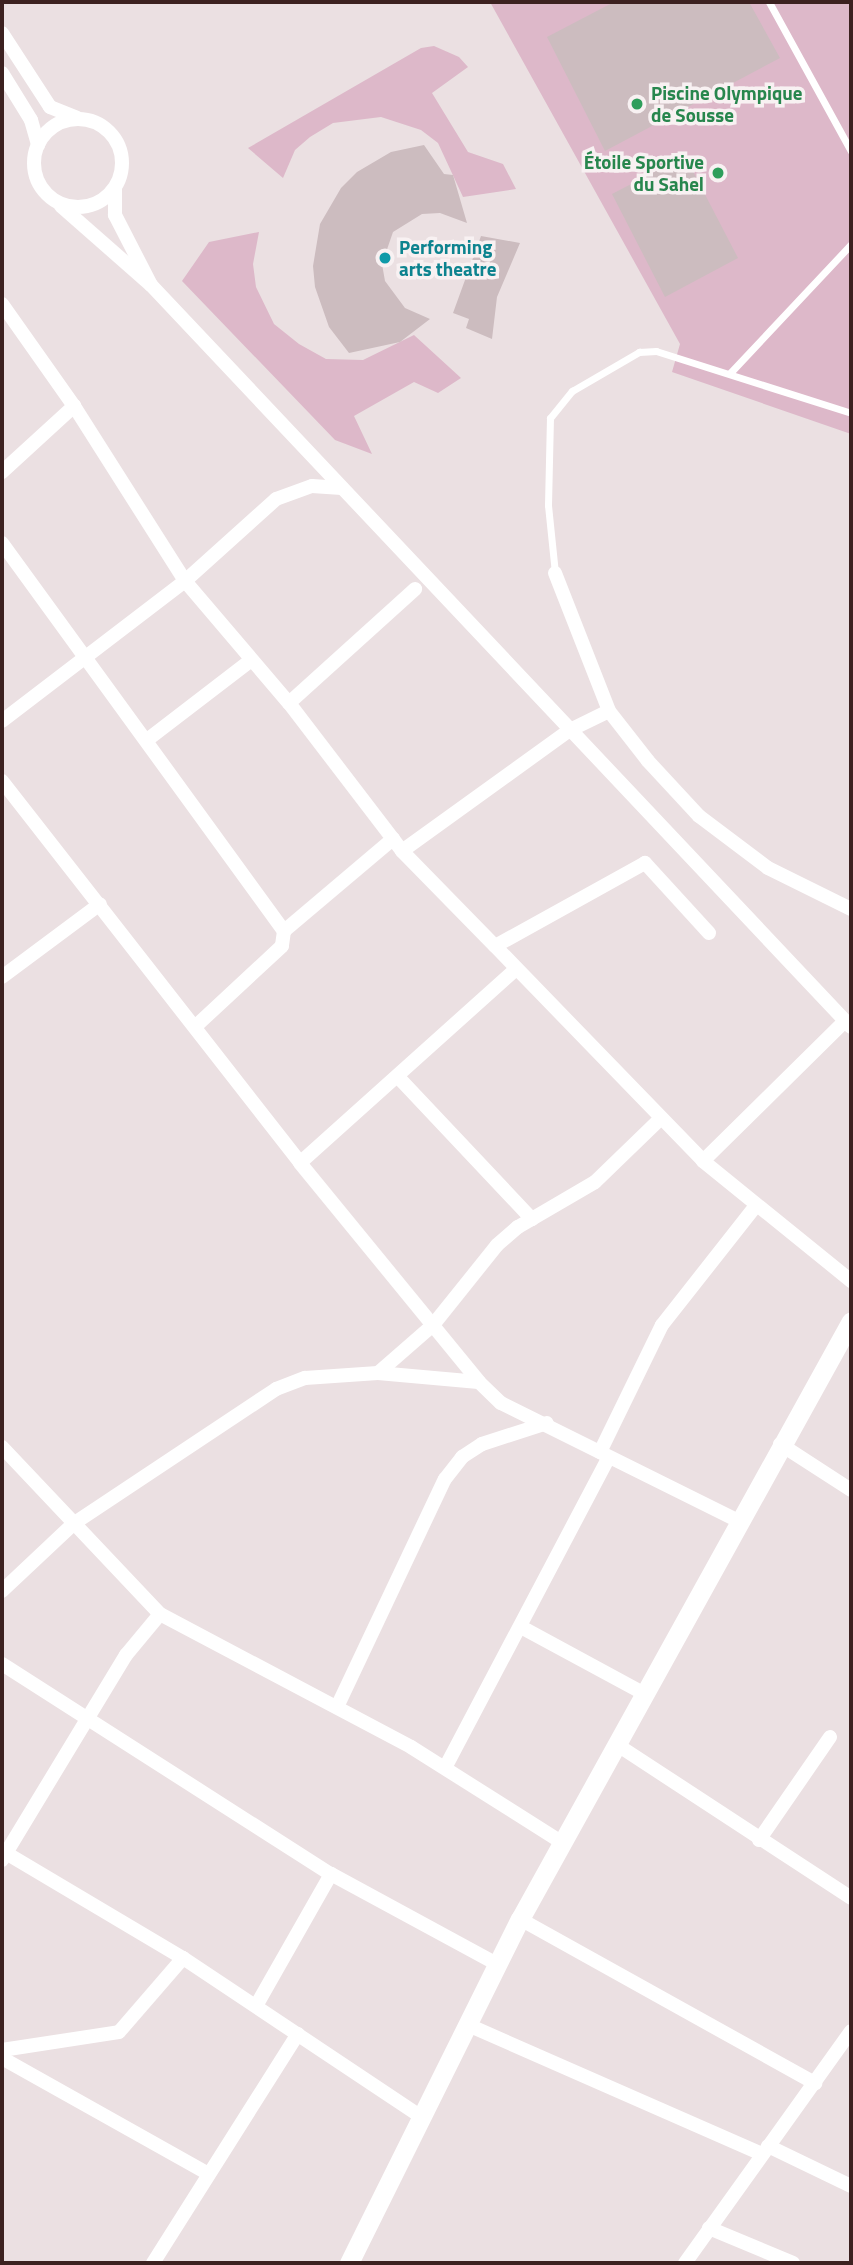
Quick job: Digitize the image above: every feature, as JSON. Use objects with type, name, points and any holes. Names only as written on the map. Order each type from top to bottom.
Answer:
[{"type":"main road","points":[[349,2263],[497,1964],[561,1842],[645,1694],[780,1444],[844,1347],[851,1321]]},
{"type":"street","points":[[2,33],[50,107],[106,128],[118,144],[123,163],[115,188],[115,215],[151,285]]},
{"type":"street","points":[[2,73],[32,120],[38,145],[35,174],[52,199],[151,285],[848,1024],[703,1161]]},
{"type":"street","points":[[38,145],[59,123],[78,118]]},
{"type":"street","points":[[52,199],[70,207],[89,206],[115,188]]},
{"type":"street","points":[[2,304],[74,406],[185,581],[250,661],[289,703],[397,845],[703,1161],[755,1207],[851,1281]]},
{"type":"street","points":[[2,472],[74,406]]},
{"type":"street","points":[[2,721],[185,581],[276,499],[312,486],[342,488]]},
{"type":"street","points":[[2,543],[284,931],[282,946],[196,1026]]},
{"type":"street","points":[[555,573],[609,711],[699,816],[768,867],[851,909]]},
{"type":"street","points":[[289,703],[415,589]]},
{"type":"street","points":[[147,740],[250,661]]},
{"type":"street","points":[[284,931],[397,845],[570,730],[609,711]]},
{"type":"street","points":[[2,781],[196,1026],[300,1163],[479,1382],[501,1403],[547,1423],[604,1455],[737,1520]]},
{"type":"street","points":[[495,946],[645,863],[709,933]]},
{"type":"street","points":[[2,977],[100,904]]},
{"type":"street","points":[[300,1163],[399,1078],[516,969]]},
{"type":"street","points":[[399,1078],[532,1219]]},
{"type":"street","points":[[377,1373],[433,1325],[497,1245],[532,1219],[595,1182],[660,1119]]},
{"type":"street","points":[[446,1766],[521,1627],[604,1455],[662,1325],[755,1207]]},
{"type":"street","points":[[2,1591],[73,1524],[276,1388],[305,1378],[377,1373],[479,1382]]},
{"type":"street","points":[[337,1707],[445,1479],[462,1457],[482,1444],[547,1423]]},
{"type":"street","points":[[780,1444],[851,1490]]},
{"type":"street","points":[[2,1447],[160,1614],[196,1637],[337,1707],[446,1766],[561,1842]]},
{"type":"street","points":[[160,1614],[126,1656],[3,1855],[183,1958],[422,2119]]},
{"type":"street","points":[[521,1627],[645,1694]]},
{"type":"street","points":[[2,1664],[331,1874],[497,1964]]},
{"type":"street","points":[[759,1840],[830,1737]]},
{"type":"street","points":[[616,1744],[851,1898]]},
{"type":"street","points":[[256,2006],[331,1874]]},
{"type":"street","points":[[520,1919],[815,2083]]},
{"type":"street","points":[[2,2049],[119,2032],[183,1958]]},
{"type":"street","points":[[468,2025],[851,2186]]},
{"type":"street","points":[[685,2263],[851,2031]]},
{"type":"street","points":[[153,2263],[298,2034]]},
{"type":"street","points":[[2,2058],[209,2174]]},
{"type":"street","points":[[709,2228],[793,2263]]},
{"type":"lane","points":[[769,2],[851,151]]},
{"type":"lane","points":[[730,373],[851,244]]},
{"type":"lane","points":[[555,573],[548,505],[547,448],[550,418],[558,404],[639,352],[656,351],[851,413]]},
{"type":"shaded area","name":"Étoile Sportive du Sahel","points":[[490,2],[851,2],[851,434],[672,372],[680,344]]},
{"type":"shaded area","points":[[434,46],[459,57],[468,67],[432,93],[468,152],[503,164],[516,189],[463,197],[438,143],[421,130],[381,117],[333,123],[310,137],[295,150],[283,178],[248,148],[421,48]]},
{"type":"shaded area","points":[[259,232],[253,264],[256,287],[274,324],[299,344],[326,359],[363,360],[414,335],[461,378],[438,393],[414,382],[354,416],[372,454],[335,440],[182,281],[209,242]]},
{"type":"building","name":"Piscine Olympique de Sousse","points":[[614,2],[749,2],[780,58],[605,151],[547,37]]},
{"type":"building","points":[[424,145],[444,174],[453,175],[467,223],[440,213],[422,214],[393,232],[382,264],[385,281],[405,308],[430,319],[400,342],[349,353],[329,327],[315,287],[313,266],[320,224],[341,188],[357,172],[391,152]]},
{"type":"building","points":[[685,156],[738,258],[665,297],[612,194]]},
{"type":"building","points":[[481,236],[520,243],[497,297],[492,339],[466,328],[469,319],[453,313]]},
{"type":"place","name":"Piscine Olympique de Sousse","points":[[637,104]]},
{"type":"place","name":"Étoile Sportive du Sahel","points":[[718,173]]},
{"type":"place","name":"Performing arts theatre","points":[[385,258]]}]
